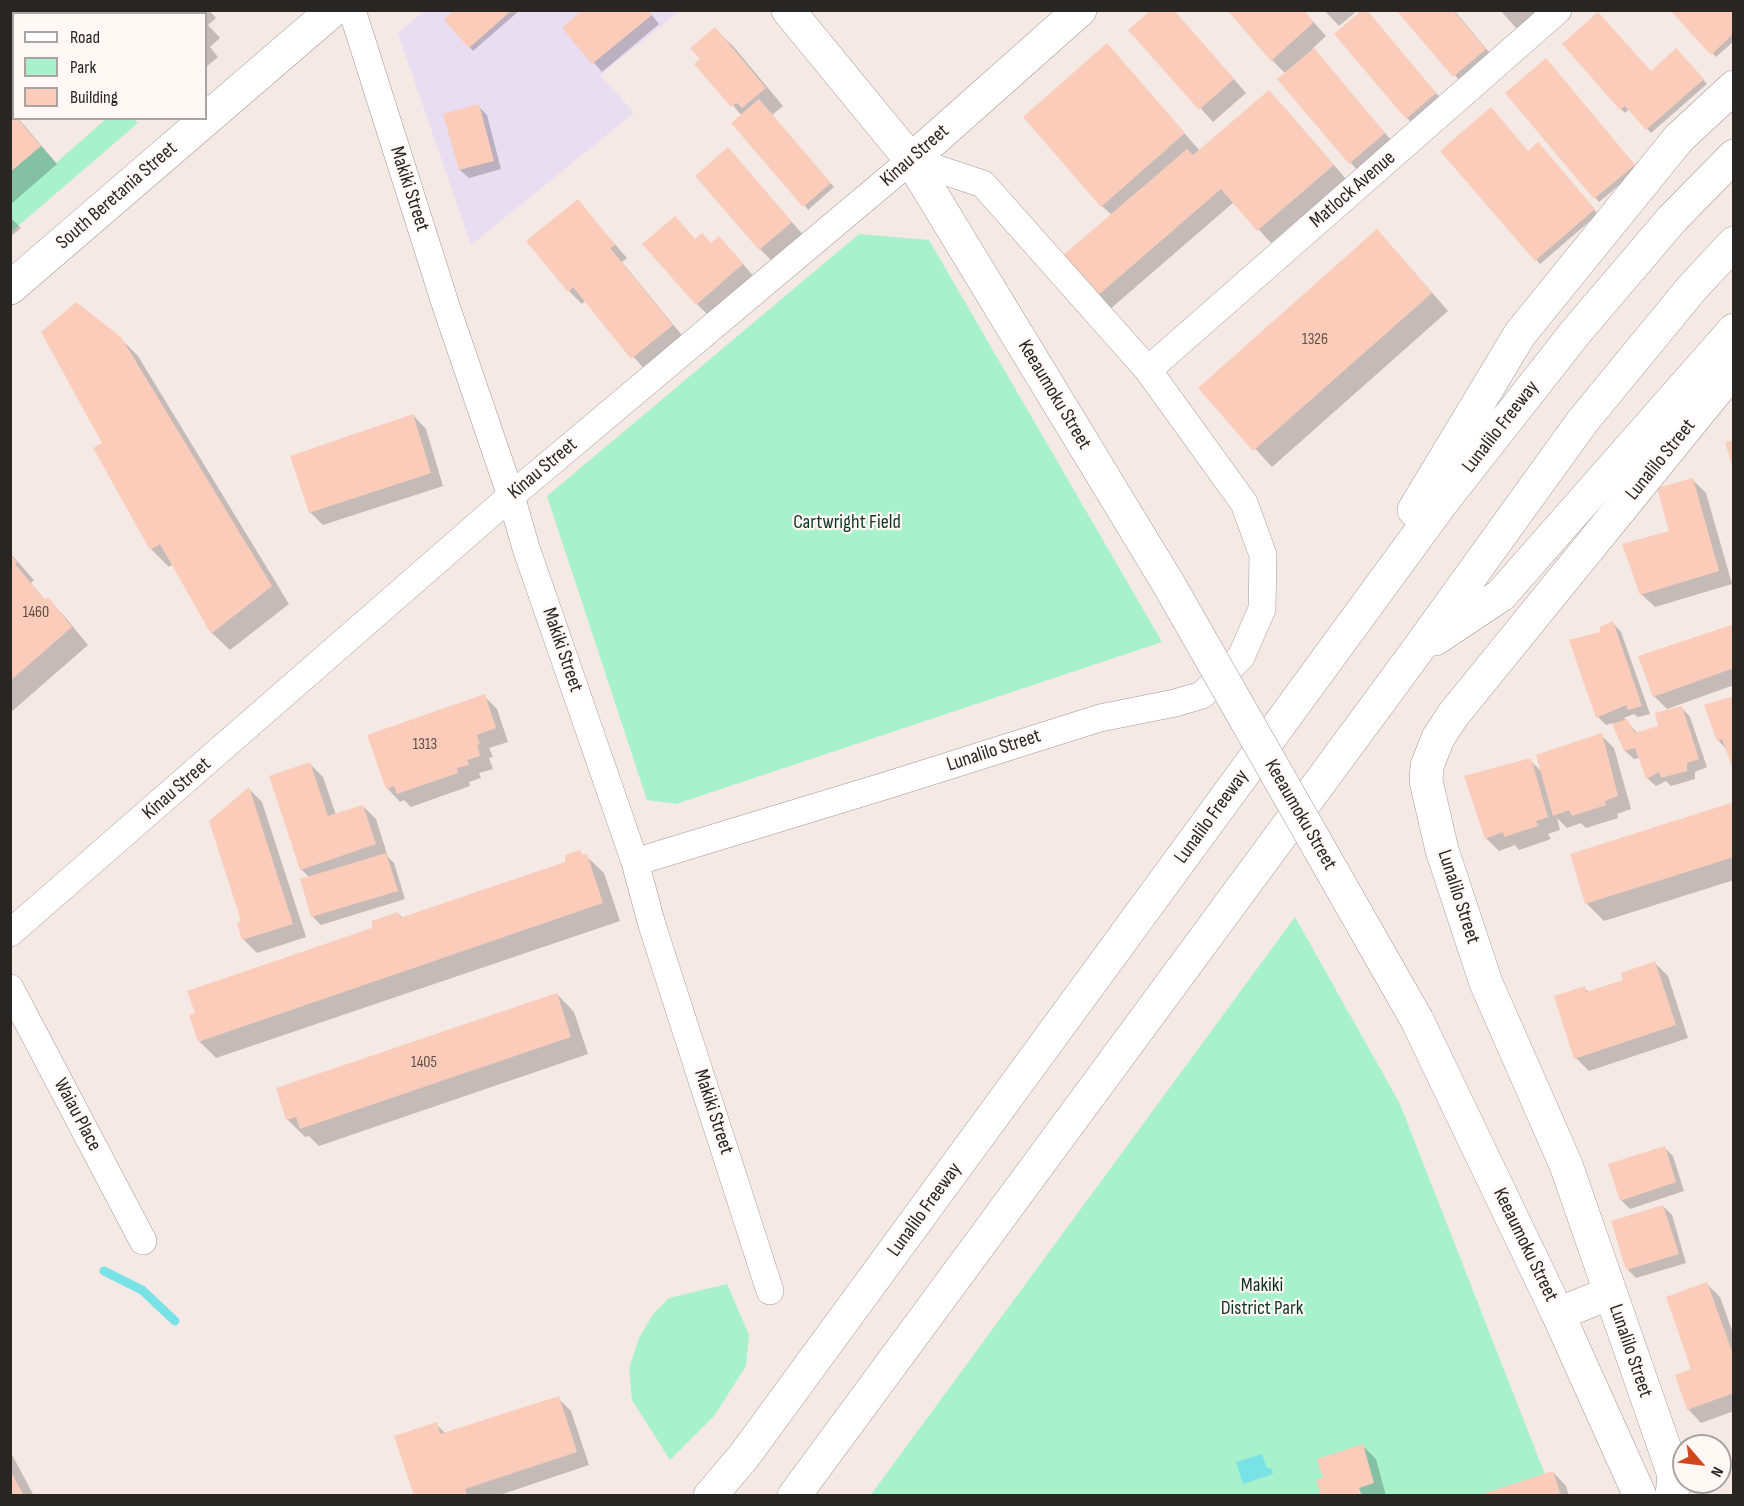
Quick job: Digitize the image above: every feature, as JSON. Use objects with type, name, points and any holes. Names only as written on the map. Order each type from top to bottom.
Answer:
[{"type":"main road","name":"South Beretania Street","points":[[207,118],[333,10]]},
{"type":"main road","name":"Keeaumoku Street","points":[[788,10],[911,160],[1168,583],[1417,1020],[1558,1314],[1640,1496]]},
{"type":"main road","name":"Kinau Street","points":[[911,160],[1080,10]]},
{"type":"main road","points":[[1311,680],[1520,334],[1678,138],[1734,87]]},
{"type":"main road","name":"South Beretania Street","points":[[10,288],[205,120]]},
{"type":"main road","name":"Lunalilo Freeway","points":[[710,1496],[744,1456],[1443,501],[1575,333],[1672,219],[1734,156]]},
{"type":"main road","points":[[794,1496],[1416,652],[1582,422],[1692,288],[1734,243]]},
{"type":"main road","points":[[1416,652],[1501,595],[1734,330]]},
{"type":"main road","name":"Lunalilo Street","points":[[1672,1496],[1674,1475],[1566,1166],[1486,982],[1442,850],[1426,781],[1427,766],[1438,738],[1454,715],[1734,369]]},
{"type":"main road","points":[[1558,1314],[1610,1293]]},
{"type":"main road","points":[[802,1496],[834,1444]]},
{"type":"main road","points":[[699,1496],[744,1456]]},
{"type":"street","name":"Makiki Street","points":[[352,10],[526,548],[635,862],[652,925],[770,1291]]},
{"type":"street","name":"Matlock Avenue","points":[[1148,370],[1558,10]]},
{"type":"street","name":"Kinau Street","points":[[10,933],[511,496],[911,160]]},
{"type":"street","points":[[911,160],[983,184],[1148,370]]},
{"type":"street","name":"Lunalilo Street","points":[[635,862],[1100,718],[1175,703],[1202,695],[1241,657],[1262,609],[1263,555],[1244,503],[1148,370]]},
{"type":"street","name":"Waiau Place","points":[[10,988],[143,1241]]},
{"type":"shaded area","points":[[424,11],[680,11],[600,75],[634,113],[471,245],[398,33]]},
{"type":"green space","points":[[105,120],[135,120],[138,123],[11,232],[10,172],[41,146],[56,163]]},
{"type":"green space","name":"Cartwright Field","points":[[859,234],[929,240],[1162,642],[676,804],[647,800],[547,496]]},
{"type":"green space","name":"Makiki District Park","points":[[1295,917],[1400,1104],[1553,1495],[870,1496]]},
{"type":"green space","points":[[727,1284],[749,1335],[746,1366],[714,1416],[670,1460],[632,1400],[629,1368],[639,1338],[653,1314],[669,1298]]},
{"type":"water","points":[[1262,1454],[1267,1468],[1271,1468],[1273,1474],[1243,1484],[1236,1462]]},
{"type":"building","points":[[106,10],[196,10],[197,12],[104,12]]},
{"type":"building","points":[[454,10],[512,10],[469,48],[444,20]]},
{"type":"building","points":[[582,10],[648,10],[652,15],[592,64],[562,28]]},
{"type":"building","points":[[1151,10],[1174,10],[1234,79],[1199,110],[1128,30]]},
{"type":"building","points":[[1227,10],[1304,10],[1314,22],[1271,61]]},
{"type":"building","points":[[1362,10],[1367,10],[1436,93],[1406,119],[1334,34]]},
{"type":"building","points":[[1396,10],[1453,10],[1486,49],[1453,77]]},
{"type":"building","points":[[1670,10],[1729,10],[1734,16],[1734,33],[1711,55]]},
{"type":"building","points":[[1598,12],[1651,71],[1676,48],[1704,79],[1646,130],[1625,106],[1620,110],[1562,44]]},
{"type":"building","points":[[715,27],[766,88],[742,108],[737,103],[731,107],[694,64],[700,59],[690,48]]},
{"type":"building","points":[[1107,43],[1185,133],[1101,207],[1023,117]]},
{"type":"building","points":[[1314,48],[1385,133],[1349,164],[1277,79]]},
{"type":"building","points":[[1546,58],[1635,165],[1594,199],[1505,93]]},
{"type":"building","points":[[1269,90],[1334,165],[1257,231],[1221,189],[1095,298],[1061,257],[1187,149],[1193,155]]},
{"type":"building","points":[[759,99],[831,183],[803,207],[731,123]]},
{"type":"building","points":[[479,104],[494,161],[459,170],[443,114]]},
{"type":"building","points":[[1491,107],[1528,151],[1538,142],[1595,209],[1535,261],[1440,151]]},
{"type":"building","points":[[10,111],[12,120],[19,120],[41,146],[10,172]]},
{"type":"building","points":[[728,147],[792,222],[759,250],[695,176]]},
{"type":"building","points":[[578,199],[615,245],[610,248],[673,325],[631,359],[573,287],[568,292],[526,241]]},
{"type":"building","points":[[675,216],[695,239],[702,233],[711,243],[719,236],[743,264],[696,305],[642,244]]},
{"type":"building","points":[[1377,229],[1432,293],[1253,451],[1198,388]]},
{"type":"building","points":[[76,302],[121,337],[272,586],[211,634],[160,544],[150,550],[93,448],[102,443],[41,332]]},
{"type":"building","points":[[413,414],[431,473],[309,513],[290,456]]},
{"type":"building","points":[[1734,440],[1734,468],[1733,468],[1725,442]]},
{"type":"building","points":[[1693,478],[1719,571],[1640,595],[1622,544],[1669,531],[1657,488]]},
{"type":"building","points":[[10,554],[17,562],[15,564],[45,600],[48,597],[72,627],[10,681]]},
{"type":"building","points":[[1613,621],[1642,706],[1628,710],[1626,705],[1596,718],[1569,640],[1600,632],[1600,627]]},
{"type":"building","points":[[1734,624],[1734,668],[1653,697],[1638,656]]},
{"type":"building","points":[[485,694],[496,728],[477,735],[480,756],[467,760],[469,765],[457,768],[458,773],[397,794],[394,786],[386,789],[367,735]]},
{"type":"building","points":[[1734,696],[1734,766],[1732,767],[1722,739],[1717,741],[1704,705]]},
{"type":"building","points":[[1682,706],[1699,759],[1687,763],[1687,771],[1661,778],[1659,772],[1646,779],[1635,748],[1624,751],[1612,724],[1627,719],[1635,733],[1658,726],[1655,713]]},
{"type":"building","points":[[1602,733],[1618,796],[1605,801],[1606,805],[1572,816],[1569,810],[1553,816],[1536,755]]},
{"type":"building","points":[[1531,758],[1548,817],[1536,821],[1538,826],[1504,837],[1503,832],[1485,839],[1464,776]]},
{"type":"building","points":[[310,762],[328,816],[363,805],[376,844],[300,870],[269,776]]},
{"type":"building","points":[[249,787],[293,924],[242,940],[237,923],[241,921],[209,821]]},
{"type":"building","points":[[1734,802],[1734,857],[1585,904],[1570,854]]},
{"type":"building","points":[[580,850],[582,855],[587,854],[603,903],[198,1042],[189,1015],[195,1013],[187,991],[372,928],[372,921],[398,912],[400,918],[565,862],[565,855]]},
{"type":"building","points":[[386,853],[398,891],[311,917],[300,879]]},
{"type":"building","points":[[1655,961],[1676,1025],[1574,1059],[1554,996],[1585,986],[1586,992],[1623,980],[1621,973]]},
{"type":"building","points":[[557,993],[571,1037],[300,1129],[296,1117],[286,1120],[276,1088]]},
{"type":"building","points":[[1665,1146],[1676,1182],[1620,1201],[1608,1164]]},
{"type":"building","points":[[1663,1205],[1679,1254],[1626,1270],[1611,1221]]},
{"type":"building","points":[[1707,1282],[1734,1357],[1734,1393],[1687,1410],[1675,1375],[1691,1369],[1666,1297]]},
{"type":"building","points":[[559,1396],[577,1452],[465,1489],[467,1496],[414,1496],[394,1436],[437,1422],[440,1434]]},
{"type":"building","points":[[1363,1444],[1374,1483],[1359,1488],[1362,1496],[1321,1496],[1316,1480],[1323,1478],[1317,1459]]},
{"type":"building","points":[[10,1470],[24,1496],[10,1496]]},
{"type":"building","points":[[1553,1471],[1561,1496],[1479,1496],[1479,1495]]},
{"type":"waterway","points":[[104,1271],[142,1290],[175,1321]]}]
